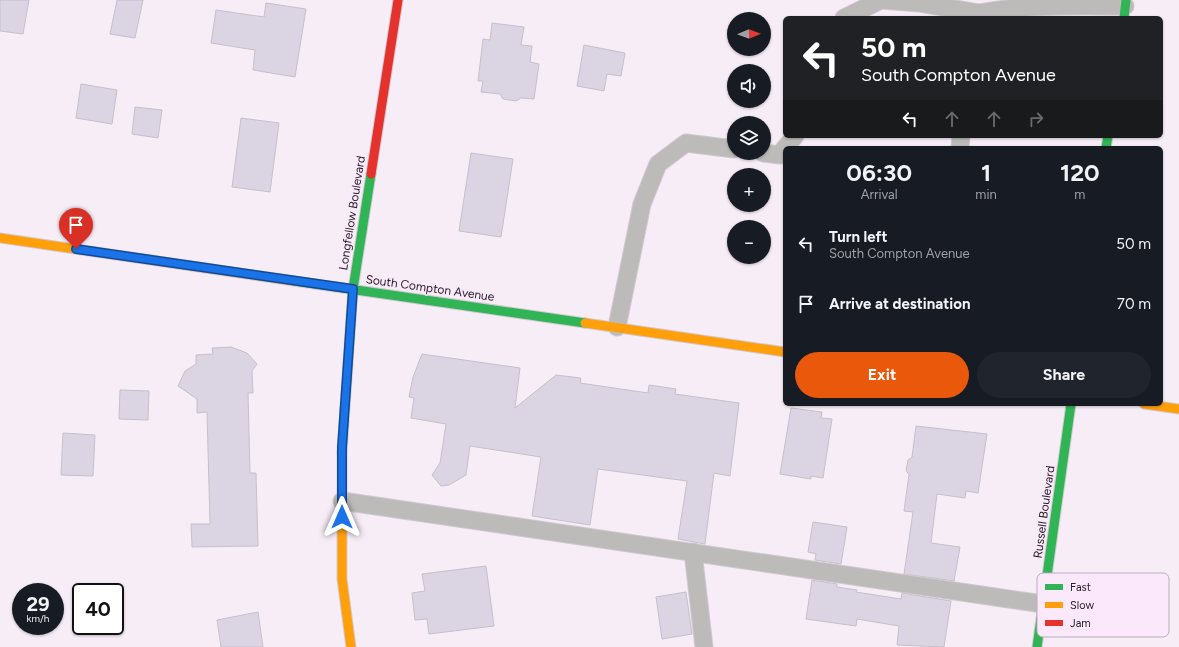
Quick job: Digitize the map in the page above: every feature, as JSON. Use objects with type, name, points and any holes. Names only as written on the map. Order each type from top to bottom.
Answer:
[{"type":"main road","name":"Longfellow Boulevard","points":[[351,647],[342,579],[342,447],[353,289],[393,22],[398,0]]},
{"type":"main road","name":"South Compton Avenue","points":[[0,238],[783,352]]},
{"type":"main road","name":"Russell Boulevard","points":[[1047,573],[1071,406]]},
{"type":"main road","points":[[1158,406],[1179,409]]},
{"type":"main road","name":"Russell Boulevard","points":[[1037,647],[1038,637]]},
{"type":"lane","points":[[848,16],[881,0],[919,3],[978,16],[1001,9],[1125,8]]},
{"type":"lane","points":[[787,146],[793,138]]},
{"type":"lane","points":[[617,327],[642,204],[658,164],[686,143],[727,148]]},
{"type":"lane","points":[[771,154],[780,155],[783,151]]},
{"type":"lane","points":[[342,501],[1037,603]]},
{"type":"lane","points":[[693,552],[704,647]]},
{"type":"building","points":[[0,0],[29,0],[23,34],[0,31]]},
{"type":"building","points":[[117,0],[143,0],[135,38],[110,34]]},
{"type":"building","points":[[266,3],[306,9],[295,77],[253,70],[255,50],[211,43],[216,10],[264,17]]},
{"type":"building","points":[[492,23],[524,27],[521,45],[532,46],[530,62],[539,64],[534,99],[521,98],[516,101],[503,99],[500,94],[481,92],[483,81],[478,81],[483,39],[490,40]]},
{"type":"building","points":[[584,45],[625,53],[621,76],[607,74],[604,91],[577,86]]},
{"type":"building","points":[[81,84],[117,90],[112,124],[76,118]]},
{"type":"building","points":[[135,107],[162,110],[158,138],[132,134]]},
{"type":"building","points":[[241,118],[279,123],[270,192],[232,187]]},
{"type":"building","points":[[471,153],[513,159],[501,237],[459,231]]},
{"type":"building","points":[[231,347],[247,353],[257,364],[252,371],[253,393],[248,393],[250,473],[256,473],[258,546],[192,547],[191,524],[210,524],[207,412],[197,413],[197,399],[178,386],[185,371],[196,364],[196,355],[213,354],[212,348]]},
{"type":"building","points":[[422,354],[520,368],[515,408],[556,375],[581,378],[580,383],[648,393],[649,385],[676,389],[675,394],[739,403],[730,476],[714,473],[705,544],[678,539],[687,481],[598,469],[590,525],[532,516],[541,457],[470,446],[466,475],[449,485],[441,486],[432,475],[440,463],[446,424],[411,418],[414,398],[409,397],[413,377]]},
{"type":"building","points":[[120,390],[149,391],[148,420],[119,419]]},
{"type":"building","points":[[791,408],[822,412],[821,418],[832,419],[823,478],[811,476],[811,479],[780,474]]},
{"type":"building","points":[[916,426],[987,434],[978,493],[966,491],[965,498],[937,494],[931,543],[960,547],[954,581],[904,574],[913,512],[904,511],[909,474],[906,471],[908,460],[912,457]]},
{"type":"building","points":[[63,433],[95,435],[93,476],[61,475]]},
{"type":"building","points":[[813,522],[847,527],[841,564],[815,560],[816,554],[808,552]]},
{"type":"building","points":[[486,566],[494,626],[429,634],[427,619],[415,620],[412,593],[425,591],[422,574]]},
{"type":"building","points":[[812,580],[837,584],[837,587],[857,590],[856,592],[901,599],[902,593],[951,601],[944,647],[897,645],[899,626],[857,619],[856,626],[806,619]]},
{"type":"building","points":[[686,592],[692,634],[662,639],[656,597]]},
{"type":"building","points":[[258,612],[263,647],[221,647],[217,620]]},
{"type":"traffic: fast","points":[[1124,16],[1126,0]]},
{"type":"traffic: fast","points":[[1106,146],[1108,138]]},
{"type":"traffic: fast","points":[[342,452],[353,289],[371,174]]},
{"type":"traffic: fast","points":[[294,281],[585,323]]},
{"type":"traffic: fast","points":[[1047,573],[1071,406]]},
{"type":"traffic: fast","points":[[1037,647],[1038,637]]},
{"type":"traffic: slow","points":[[0,238],[294,281]]},
{"type":"traffic: slow","points":[[585,323],[783,352]]},
{"type":"traffic: slow","points":[[1158,406],[1179,409]]},
{"type":"traffic: slow","points":[[342,452],[342,579],[351,647]]},
{"type":"traffic: jam","points":[[371,174],[398,0]]},
{"type":"route","points":[[76,249],[353,289],[342,447],[342,517]]}]
